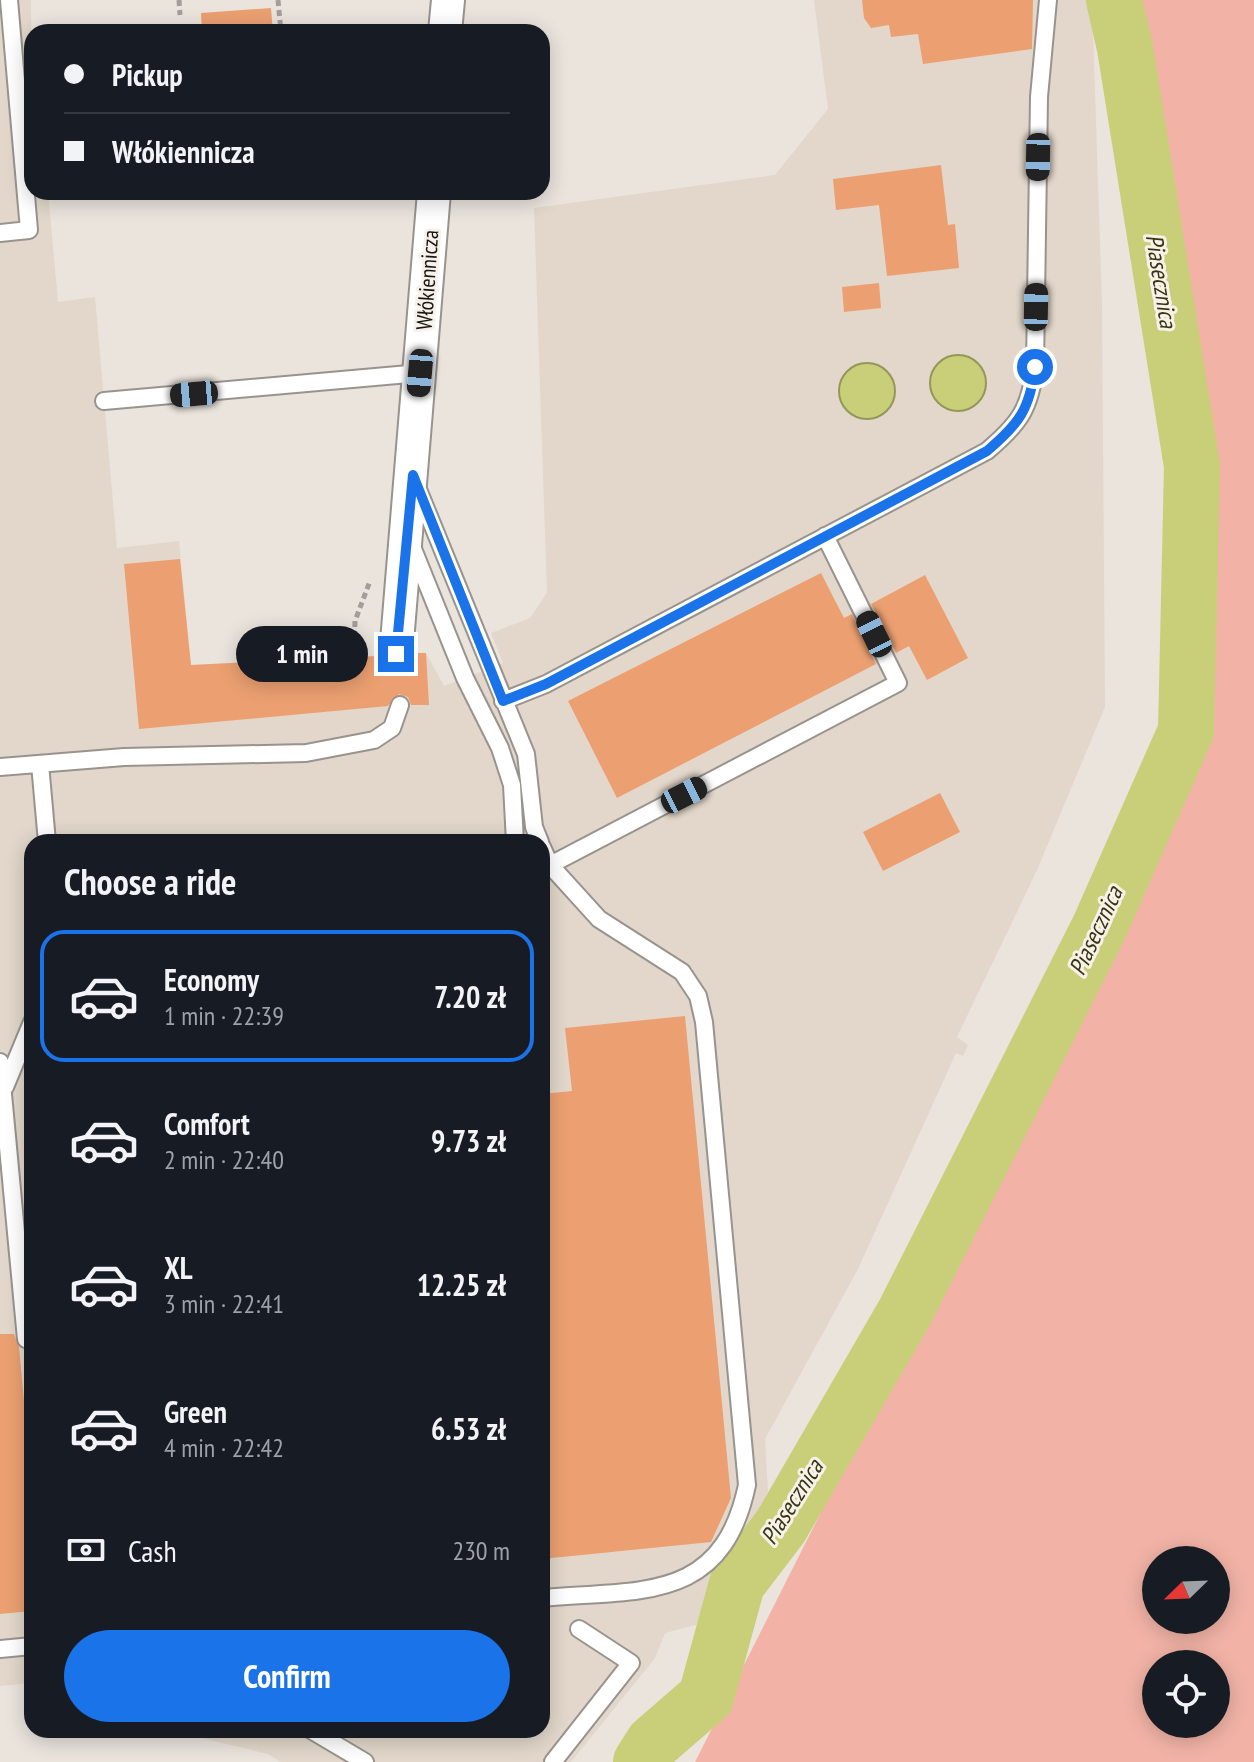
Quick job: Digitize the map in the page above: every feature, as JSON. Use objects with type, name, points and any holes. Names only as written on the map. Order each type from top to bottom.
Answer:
[{"type":"street","points":[[446,24],[448,0]]},
{"type":"street","name":"Włókiennicza","points":[[396,654],[433,200]]},
{"type":"lane","points":[[9,0],[24,172]]},
{"type":"lane","points":[[503,701],[546,684],[987,451],[1013,428],[1031,399],[1035,367],[1039,97],[1048,0]]},
{"type":"lane","points":[[0,233],[29,230],[26,200]]},
{"type":"lane","points":[[104,401],[420,373]]},
{"type":"lane","points":[[413,475],[526,754],[537,834]]},
{"type":"lane","points":[[407,533],[480,710],[500,748],[512,785],[515,834]]},
{"type":"lane","points":[[550,1597],[659,1587],[687,1580],[713,1561],[741,1512],[747,1485],[704,1022],[698,996],[682,972],[599,919],[550,865],[898,683],[825,536]]},
{"type":"lane","points":[[0,767],[124,757],[306,753],[374,740],[392,728],[400,705]]},
{"type":"lane","points":[[40,764],[46,834]]},
{"type":"lane","points":[[3,1093],[24,1042]]},
{"type":"lane","points":[[0,1062],[24,1318]]},
{"type":"lane","points":[[553,1762],[631,1663],[579,1629]]},
{"type":"lane","points":[[0,1649],[24,1647]]},
{"type":"lane","points":[[324,1738],[365,1762]]},
{"type":"path","points":[[179,0],[180,15]]},
{"type":"path","points":[[278,0],[280,24]]},
{"type":"shaded area","points":[[0,0],[31,0],[31,24],[24,24],[24,200],[49,200],[58,302],[95,297],[117,548],[179,541],[191,665],[426,653],[444,686],[503,663],[491,633],[530,618],[547,593],[534,208],[775,175],[828,109],[814,0],[1092,0],[1102,306],[1105,707],[1037,870],[957,1037],[968,1045],[963,1056],[956,1053],[858,1269],[765,1439],[768,1492],[703,1623],[665,1633],[655,1658],[571,1762],[281,1762],[268,1754],[201,1738],[550,1738],[550,834],[24,834],[24,1684],[0,1686]]},
{"type":"shaded area","points":[[1133,0],[1254,0],[1254,1762],[695,1762],[1092,975],[1192,733],[1197,469],[1129,44]]},
{"type":"shaded area","points":[[958,355],[978,363],[986,383],[978,403],[958,411],[938,403],[930,383],[938,363]]},
{"type":"shaded area","points":[[867,363],[887,371],[895,391],[887,411],[867,419],[847,411],[839,391],[847,371]]},
{"type":"building","points":[[862,0],[1033,0],[1032,49],[923,64],[918,34],[891,37],[889,25],[871,28],[864,18]]},
{"type":"building","points":[[271,8],[272,24],[202,24],[201,13]]},
{"type":"building","points":[[941,165],[948,225],[955,224],[959,268],[887,276],[879,205],[836,210],[833,179]]},
{"type":"building","points":[[879,283],[881,308],[844,312],[842,287]]},
{"type":"building","points":[[180,559],[191,665],[378,656],[385,669],[395,673],[411,665],[415,653],[426,653],[429,705],[411,705],[408,697],[399,694],[388,706],[139,729],[124,564]]},
{"type":"building","points":[[821,573],[844,618],[852,614],[876,664],[617,798],[568,701]]},
{"type":"building","points":[[925,575],[968,658],[927,680],[909,646],[896,653],[871,604]]},
{"type":"building","points":[[940,793],[960,832],[883,871],[863,832]]},
{"type":"building","points":[[685,1016],[731,1498],[711,1542],[550,1558],[550,1093],[572,1091],[565,1028]]},
{"type":"building","points":[[0,1334],[14,1334],[19,1347],[24,1401],[24,1612],[0,1614]]},
{"type":"waterway","name":"Piasecznica","points":[[641,1762],[653,1743],[706,1697],[737,1584],[781,1526],[905,1312],[1099,928],[1186,731],[1192,466],[1125,48],[1114,0]]},
{"type":"route","points":[[396,654],[413,475],[503,701],[546,684],[987,451],[1013,428],[1031,399],[1035,367]]}]
